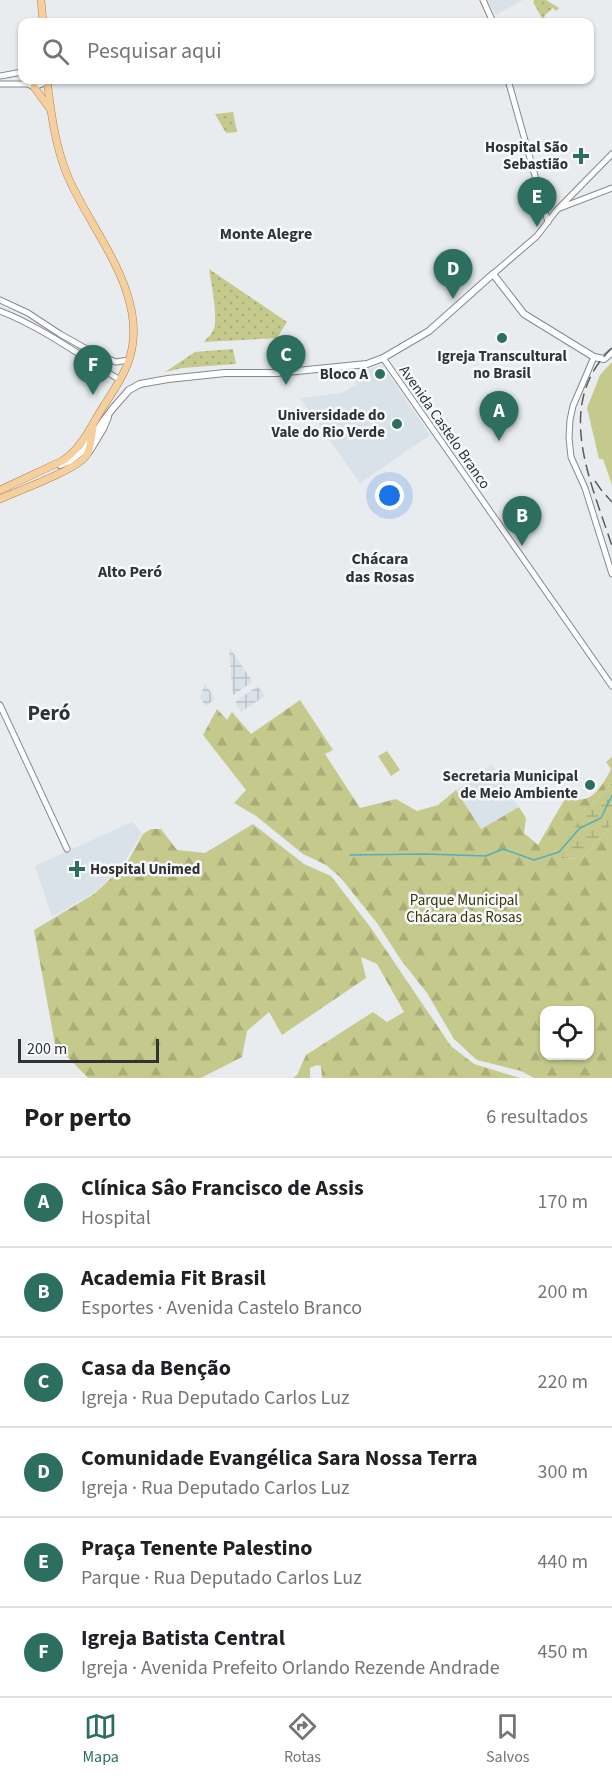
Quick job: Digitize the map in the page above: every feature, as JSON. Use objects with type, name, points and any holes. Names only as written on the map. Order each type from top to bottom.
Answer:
[{"type":"main road","points":[[41,0],[43,18]]},
{"type":"main road","points":[[30,84],[51,111]]},
{"type":"main road","points":[[0,490],[42,471],[71,455],[80,446],[120,380],[129,360],[133,334],[133,315],[126,288],[67,175],[57,144],[47,84]]},
{"type":"main road","points":[[42,471],[70,461],[79,454],[90,443],[109,413],[129,390],[140,384],[225,373],[277,373],[367,364],[383,358],[429,331],[493,274],[524,314],[594,357],[604,359],[612,352]]},
{"type":"main road","points":[[0,499],[69,469],[86,456],[104,429],[109,413]]},
{"type":"main road","points":[[86,456],[97,417]]},
{"type":"street","points":[[483,0],[491,18]]},
{"type":"street","points":[[0,76],[18,73]]},
{"type":"street","points":[[0,84],[18,83]]},
{"type":"street","points":[[509,84],[548,222]]},
{"type":"street","points":[[493,274],[537,236],[559,209],[612,154]]},
{"type":"street","points":[[559,209],[612,188]]},
{"type":"street","points":[[0,300],[28,313],[92,352],[119,362],[129,360]]},
{"type":"street","points":[[0,311],[24,322],[120,380]]},
{"type":"street","points":[[594,357],[573,406],[568,438],[571,458],[585,488],[612,574]]},
{"type":"street","name":"Avenida Castelo Branco","points":[[383,358],[612,686]]},
{"type":"street","points":[[105,370],[111,366],[110,360]]},
{"type":"street","points":[[0,705],[67,849]]},
{"type":"shaded area","points":[[487,0],[523,0],[496,15]]},
{"type":"shaded area","name":"Universidade do Vale do Rio Verde","points":[[382,365],[430,435],[360,483],[300,398],[342,393],[356,385],[354,373]]},
{"type":"shaded area","points":[[229,649],[252,681],[233,695]]},
{"type":"shaded area","points":[[205,683],[215,699],[206,706],[200,698]]},
{"type":"shaded area","points":[[256,687],[265,696],[241,712],[236,701]]},
{"type":"shaded area","points":[[492,765],[519,807],[481,829],[456,790]]},
{"type":"shaded area","name":"Hospital Unimed","points":[[132,822],[142,833],[125,861],[94,893],[52,917],[35,866]]},
{"type":"green space","points":[[534,0],[546,0],[559,8],[556,11],[553,8],[544,16],[545,18],[542,18]]},
{"type":"green space","points":[[233,112],[237,132],[226,133],[215,114]]},
{"type":"green space","points":[[209,269],[287,322],[277,338],[204,342],[215,326]]},
{"type":"green space","points":[[233,349],[236,364],[182,368],[165,372],[195,352]]},
{"type":"green space","points":[[612,362],[612,485],[603,459],[599,459],[587,408],[600,375]]},
{"type":"green space","name":"Parque Municipal Chácara das Rosas","points":[[300,700],[333,750],[325,754],[360,808],[396,799],[417,811],[438,805],[456,790],[481,829],[519,807],[526,818],[524,833],[538,845],[566,797],[588,798],[599,789],[611,769],[606,762],[612,757],[612,783],[590,806],[562,858],[581,859],[612,824],[612,1078],[534,1078],[521,1071],[477,1060],[454,1039],[427,993],[401,960],[377,923],[340,877],[326,865],[303,854],[256,816],[234,803],[246,790],[203,735],[217,709],[227,720],[232,712],[251,734]]},
{"type":"green space","points":[[387,751],[400,770],[391,776],[378,756]]},
{"type":"green space","points":[[612,783],[612,824],[581,859],[562,858],[566,839],[590,806]]},
{"type":"green space","points":[[253,824],[304,864],[331,876],[371,928],[451,1046],[474,1064],[520,1078],[322,1078],[321,1066],[317,1065],[310,1068],[310,1078],[293,1078],[297,1075],[306,1055],[373,1012],[387,1022],[404,1012],[377,964],[361,957],[366,978],[282,1035],[269,1012],[247,1031],[242,1057],[201,1078],[88,1078],[55,1044],[34,930],[94,894],[127,863],[143,834],[151,829],[161,829],[177,850],[205,853]]},
{"type":"waterway","points":[[350,855],[486,856],[503,849],[534,860],[559,852],[580,828],[601,818],[612,795]]},
{"type":"railway","points":[[612,348],[594,370],[584,393],[581,418],[582,444],[587,470],[612,546]]},
{"type":"railway","points":[[595,481],[612,502]]},
{"type":"place","name":"Hospital São Sebastião","points":[[581,156]]},
{"type":"place","name":"Praça Tenente Palestino","points":[[537,227]]},
{"type":"place","name":"Comunidade Evangélica Sara Nossa Terra","points":[[453,299]]},
{"type":"place","name":"Igreja Transcultural no Brasil","points":[[502,338]]},
{"type":"place","name":"Bloco A","points":[[380,374]]},
{"type":"place","name":"Casa da Benção","points":[[286,385]]},
{"type":"place","name":"Igreja Batista Central","points":[[93,395]]},
{"type":"place","name":"Universidade do Vale do Rio Verde","points":[[397,424]]},
{"type":"place","name":"Clínica Sâo Francisco de Assis","points":[[499,441]]},
{"type":"place","name":"Academia Fit Brasil","points":[[522,546]]},
{"type":"place","name":"Secretaria Municipal de Meio Ambiente","points":[[590,785]]},
{"type":"place","name":"Hospital Unimed","points":[[77,869]]},
{"type":"district","name":"Monte Alegre","points":[[266,233]]},
{"type":"district","name":"Chácara das Rosas","points":[[380,567]]},
{"type":"district","name":"Alto Peró","points":[[130,571]]},
{"type":"district","name":"Peró","points":[[49,713]]}]
